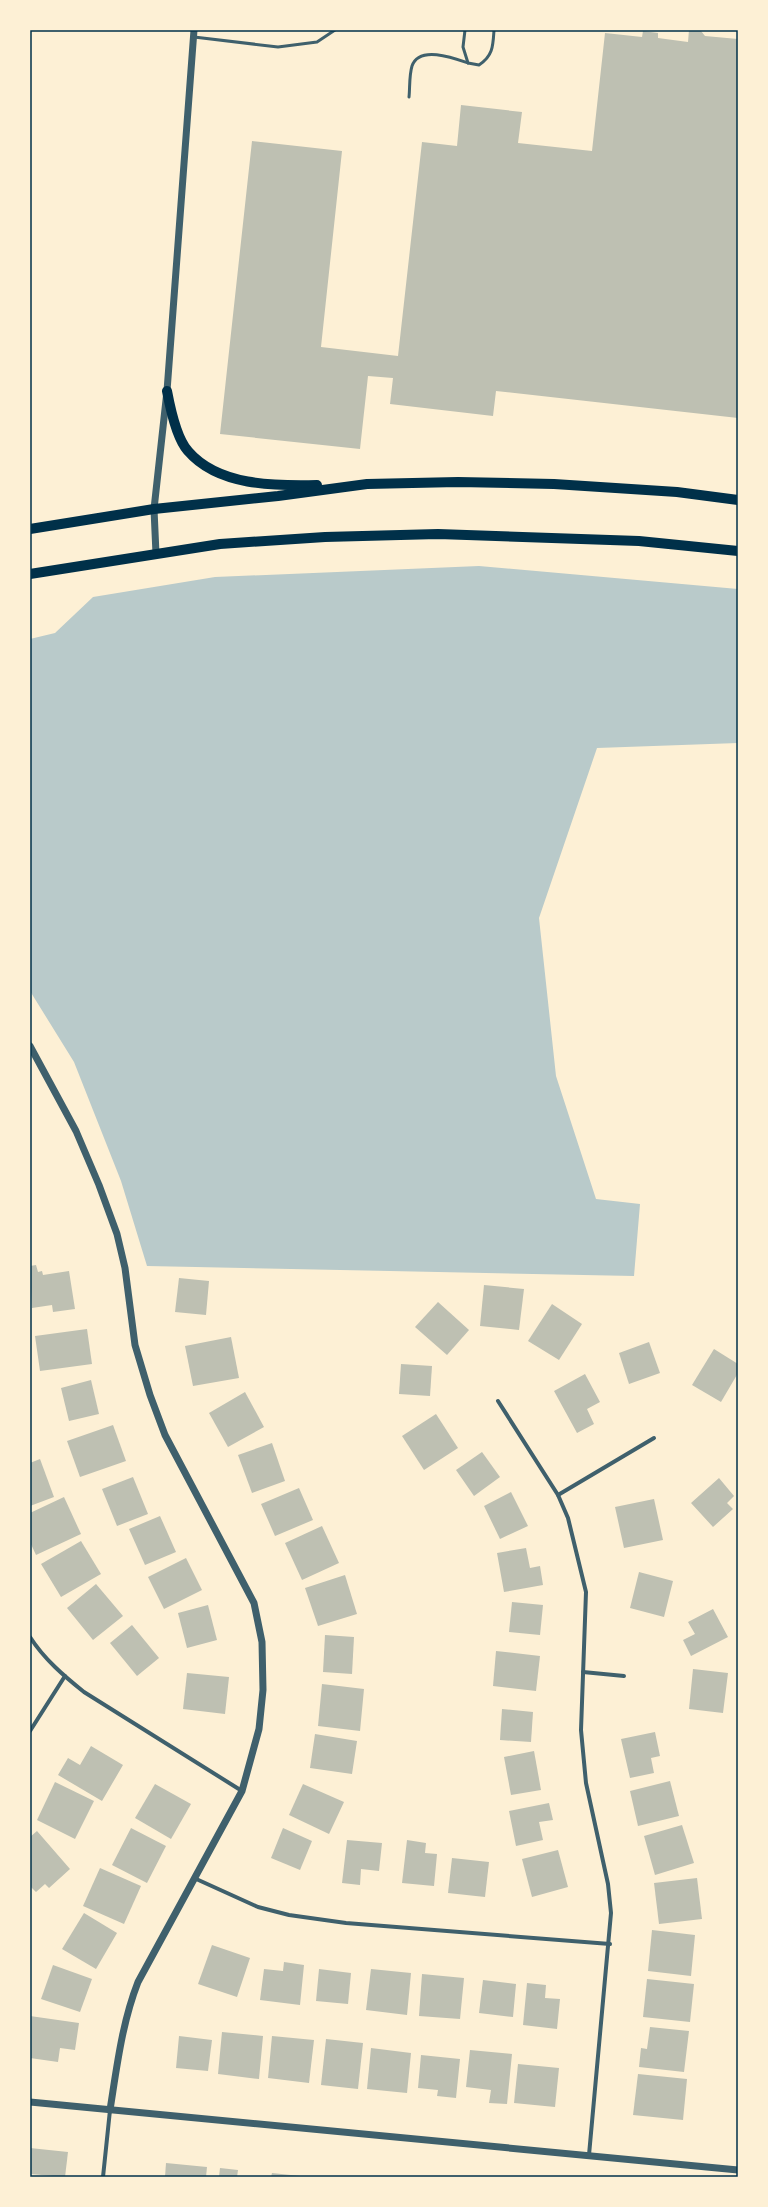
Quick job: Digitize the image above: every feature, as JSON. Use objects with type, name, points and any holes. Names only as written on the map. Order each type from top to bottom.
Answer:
[{"type":"main road","points":[[167,391],[173,418],[187,451],[212,472],[236,480],[302,486],[458,482],[554,484],[669,492],[738,500]]},
{"type":"main road","points":[[30,529],[154,509],[278,496],[367,484]]},
{"type":"main road","points":[[30,574],[220,544],[438,534],[639,541],[738,551]]},
{"type":"street","points":[[156,554],[154,509],[167,391],[194,33]]},
{"type":"street","points":[[30,1046],[76,1130],[99,1185],[117,1234],[125,1268],[135,1345],[150,1395],[165,1435],[254,1603],[262,1642],[263,1690],[259,1729],[242,1791],[138,1982],[130,2004],[121,2038],[110,2110],[103,2177]]},
{"type":"street","points":[[498,1401],[558,1495],[568,1518],[586,1592],[582,1738],[586,1783],[608,1884],[611,1913],[610,1944],[589,2155]]},
{"type":"street","points":[[558,1495],[654,1438]]},
{"type":"street","points":[[30,1637],[38,1649],[65,1676],[84,1692],[242,1791]]},
{"type":"street","points":[[583,1672],[624,1676]]},
{"type":"street","points":[[30,1731],[65,1676]]},
{"type":"street","points":[[194,1878],[258,1907],[289,1915],[346,1923],[610,1944]]},
{"type":"street","points":[[30,2102],[738,2170]]},
{"type":"lane","points":[[194,33],[278,47],[317,42],[335,30]]},
{"type":"lane","points":[[464,30],[463,47],[468,63]]},
{"type":"lane","points":[[409,97],[412,66],[418,58],[426,54],[452,57],[468,63],[479,65],[487,60],[492,52],[494,30]]},
{"type":"shaded area","points":[[479,566],[738,589],[738,743],[597,748],[539,918],[556,1076],[596,1199],[640,1204],[634,1276],[147,1266],[121,1181],[74,1062],[30,991],[30,639],[55,633],[93,597],[215,577]]},
{"type":"building","points":[[689,30],[701,31],[705,36],[738,39],[738,418],[496,391],[493,416],[390,404],[393,378],[368,376],[360,449],[220,434],[252,141],[342,151],[321,347],[398,356],[422,142],[457,146],[461,105],[522,112],[518,143],[592,151],[605,33],[642,37],[643,31],[658,33],[658,38],[688,42]]},
{"type":"building","points":[[36,1265],[38,1272],[42,1271],[43,1275],[69,1271],[75,1309],[53,1312],[52,1305],[32,1308],[30,1266]]},
{"type":"building","points":[[179,1278],[209,1281],[206,1315],[175,1312]]},
{"type":"building","points":[[484,1285],[524,1289],[519,1330],[480,1326]]},
{"type":"building","points":[[438,1302],[469,1330],[447,1355],[415,1327]]},
{"type":"building","points":[[552,1304],[582,1324],[559,1360],[528,1341]]},
{"type":"building","points":[[87,1329],[92,1364],[40,1371],[35,1336]]},
{"type":"building","points":[[231,1337],[239,1378],[193,1386],[185,1346]]},
{"type":"building","points":[[649,1342],[660,1373],[629,1384],[619,1353]]},
{"type":"building","points":[[714,1349],[738,1364],[738,1373],[721,1402],[692,1385]]},
{"type":"building","points":[[401,1364],[432,1366],[430,1396],[399,1394]]},
{"type":"building","points":[[585,1374],[600,1402],[587,1409],[594,1424],[577,1433],[554,1391]]},
{"type":"building","points":[[91,1380],[99,1414],[69,1421],[61,1388]]},
{"type":"building","points":[[245,1392],[264,1427],[228,1447],[209,1413]]},
{"type":"building","points":[[436,1414],[458,1448],[424,1470],[402,1436]]},
{"type":"building","points":[[113,1425],[126,1461],[80,1477],[67,1441]]},
{"type":"building","points":[[272,1443],[285,1481],[252,1493],[238,1455]]},
{"type":"building","points":[[482,1452],[500,1477],[474,1496],[456,1470]]},
{"type":"building","points":[[40,1459],[54,1497],[30,1506],[30,1463]]},
{"type":"building","points":[[133,1477],[148,1514],[117,1526],[102,1489]]},
{"type":"building","points":[[719,1478],[734,1496],[727,1503],[733,1509],[713,1527],[691,1503]]},
{"type":"building","points":[[299,1488],[313,1520],[275,1536],[261,1504]]},
{"type":"building","points":[[511,1492],[528,1526],[500,1539],[484,1506]]},
{"type":"building","points":[[64,1497],[81,1534],[36,1555],[30,1542],[30,1513]]},
{"type":"building","points":[[654,1499],[663,1540],[624,1548],[615,1507]]},
{"type":"building","points":[[160,1516],[176,1552],[145,1565],[129,1529]]},
{"type":"building","points":[[322,1526],[339,1563],[302,1580],[285,1543]]},
{"type":"building","points":[[81,1541],[101,1574],[61,1597],[41,1564]]},
{"type":"building","points":[[526,1548],[530,1568],[540,1566],[543,1585],[504,1592],[497,1553]]},
{"type":"building","points":[[186,1558],[202,1590],[164,1609],[148,1577]]},
{"type":"building","points":[[639,1572],[673,1581],[664,1617],[630,1608]]},
{"type":"building","points":[[345,1575],[357,1614],[318,1626],[305,1588]]},
{"type":"building","points":[[96,1584],[123,1616],[93,1640],[67,1608]]},
{"type":"building","points":[[512,1602],[543,1605],[540,1635],[509,1632]]},
{"type":"building","points":[[208,1605],[217,1640],[187,1648],[178,1613]]},
{"type":"building","points":[[713,1609],[728,1637],[691,1656],[683,1640],[695,1634],[688,1622]]},
{"type":"building","points":[[132,1625],[159,1658],[137,1676],[110,1643]]},
{"type":"building","points":[[325,1635],[354,1637],[352,1674],[323,1672]]},
{"type":"building","points":[[496,1651],[540,1656],[536,1691],[493,1686]]},
{"type":"building","points":[[693,1669],[728,1673],[723,1713],[689,1709]]},
{"type":"building","points":[[187,1673],[229,1677],[225,1714],[183,1709]]},
{"type":"building","points":[[322,1684],[364,1689],[360,1731],[318,1726]]},
{"type":"building","points":[[502,1709],[533,1712],[531,1742],[500,1740]]},
{"type":"building","points":[[655,1732],[660,1756],[651,1758],[654,1773],[630,1778],[621,1739]]},
{"type":"building","points":[[315,1734],[357,1741],[352,1774],[310,1768]]},
{"type":"building","points":[[91,1746],[123,1765],[102,1801],[58,1775],[68,1758],[80,1765]]},
{"type":"building","points":[[534,1751],[541,1790],[511,1795],[504,1757]]},
{"type":"building","points":[[670,1781],[679,1816],[638,1826],[630,1791]]},
{"type":"building","points":[[55,1782],[94,1801],[75,1839],[37,1820]]},
{"type":"building","points":[[155,1784],[191,1804],[171,1839],[135,1818]]},
{"type":"building","points":[[303,1784],[344,1802],[329,1834],[289,1815]]},
{"type":"building","points":[[549,1803],[553,1820],[539,1822],[543,1840],[516,1846],[509,1811]]},
{"type":"building","points":[[682,1825],[694,1863],[655,1875],[644,1836]]},
{"type":"building","points":[[131,1828],[166,1846],[147,1883],[112,1865]]},
{"type":"building","points":[[283,1828],[312,1841],[300,1870],[271,1858]]},
{"type":"building","points":[[37,1831],[70,1869],[49,1888],[45,1884],[36,1892],[30,1886],[30,1837]]},
{"type":"building","points":[[347,1840],[382,1843],[379,1871],[361,1869],[360,1885],[342,1883]]},
{"type":"building","points":[[407,1840],[426,1843],[425,1853],[437,1854],[434,1886],[402,1883]]},
{"type":"building","points":[[558,1850],[568,1887],[532,1897],[522,1859]]},
{"type":"building","points":[[452,1858],[489,1862],[485,1897],[448,1893]]},
{"type":"building","points":[[100,1868],[141,1886],[124,1924],[83,1906]]},
{"type":"building","points":[[697,1878],[702,1919],[659,1924],[654,1883]]},
{"type":"building","points":[[84,1913],[117,1933],[96,1969],[62,1949]]},
{"type":"building","points":[[652,1930],[695,1935],[691,1976],[648,1971]]},
{"type":"building","points":[[212,1945],[250,1958],[237,1997],[198,1984]]},
{"type":"building","points":[[284,1962],[304,1965],[300,2005],[260,2000],[264,1969],[283,1971]]},
{"type":"building","points":[[53,1965],[92,1979],[80,2012],[41,1999]]},
{"type":"building","points":[[319,1969],[351,1973],[348,2004],[316,2001]]},
{"type":"building","points":[[371,1969],[411,1973],[407,2015],[366,2010]]},
{"type":"building","points":[[422,1974],[464,1978],[460,2019],[419,2016]]},
{"type":"building","points":[[647,1979],[694,1984],[690,2022],[643,2017]]},
{"type":"building","points":[[483,1980],[516,1984],[513,2017],[479,2013]]},
{"type":"building","points":[[527,1983],[546,1985],[545,1998],[560,1999],[557,2029],[523,2025]]},
{"type":"building","points":[[30,2016],[79,2023],[75,2050],[60,2048],[58,2062],[30,2058]]},
{"type":"building","points":[[650,2027],[689,2031],[684,2072],[639,2067],[641,2048],[647,2049]]},
{"type":"building","points":[[222,2032],[263,2036],[259,2079],[218,2074]]},
{"type":"building","points":[[179,2036],[212,2040],[208,2071],[176,2068]]},
{"type":"building","points":[[272,2036],[314,2040],[309,2083],[268,2078]]},
{"type":"building","points":[[326,2039],[363,2043],[358,2089],[321,2085]]},
{"type":"building","points":[[371,2048],[411,2053],[407,2093],[367,2089]]},
{"type":"building","points":[[470,2050],[512,2054],[507,2104],[489,2103],[491,2090],[466,2087]]},
{"type":"building","points":[[421,2055],[460,2059],[456,2098],[437,2096],[438,2090],[418,2088]]},
{"type":"building","points":[[518,2064],[559,2068],[555,2107],[514,2103]]},
{"type":"building","points":[[638,2074],[687,2079],[683,2120],[633,2115]]},
{"type":"building","points":[[30,2148],[68,2152],[65,2177],[30,2174]]},
{"type":"building","points":[[166,2163],[207,2167],[206,2177],[165,2177]]},
{"type":"building","points":[[220,2168],[238,2170],[237,2177],[219,2177]]},
{"type":"building","points":[[272,2173],[300,2176],[300,2177],[271,2177]]}]
